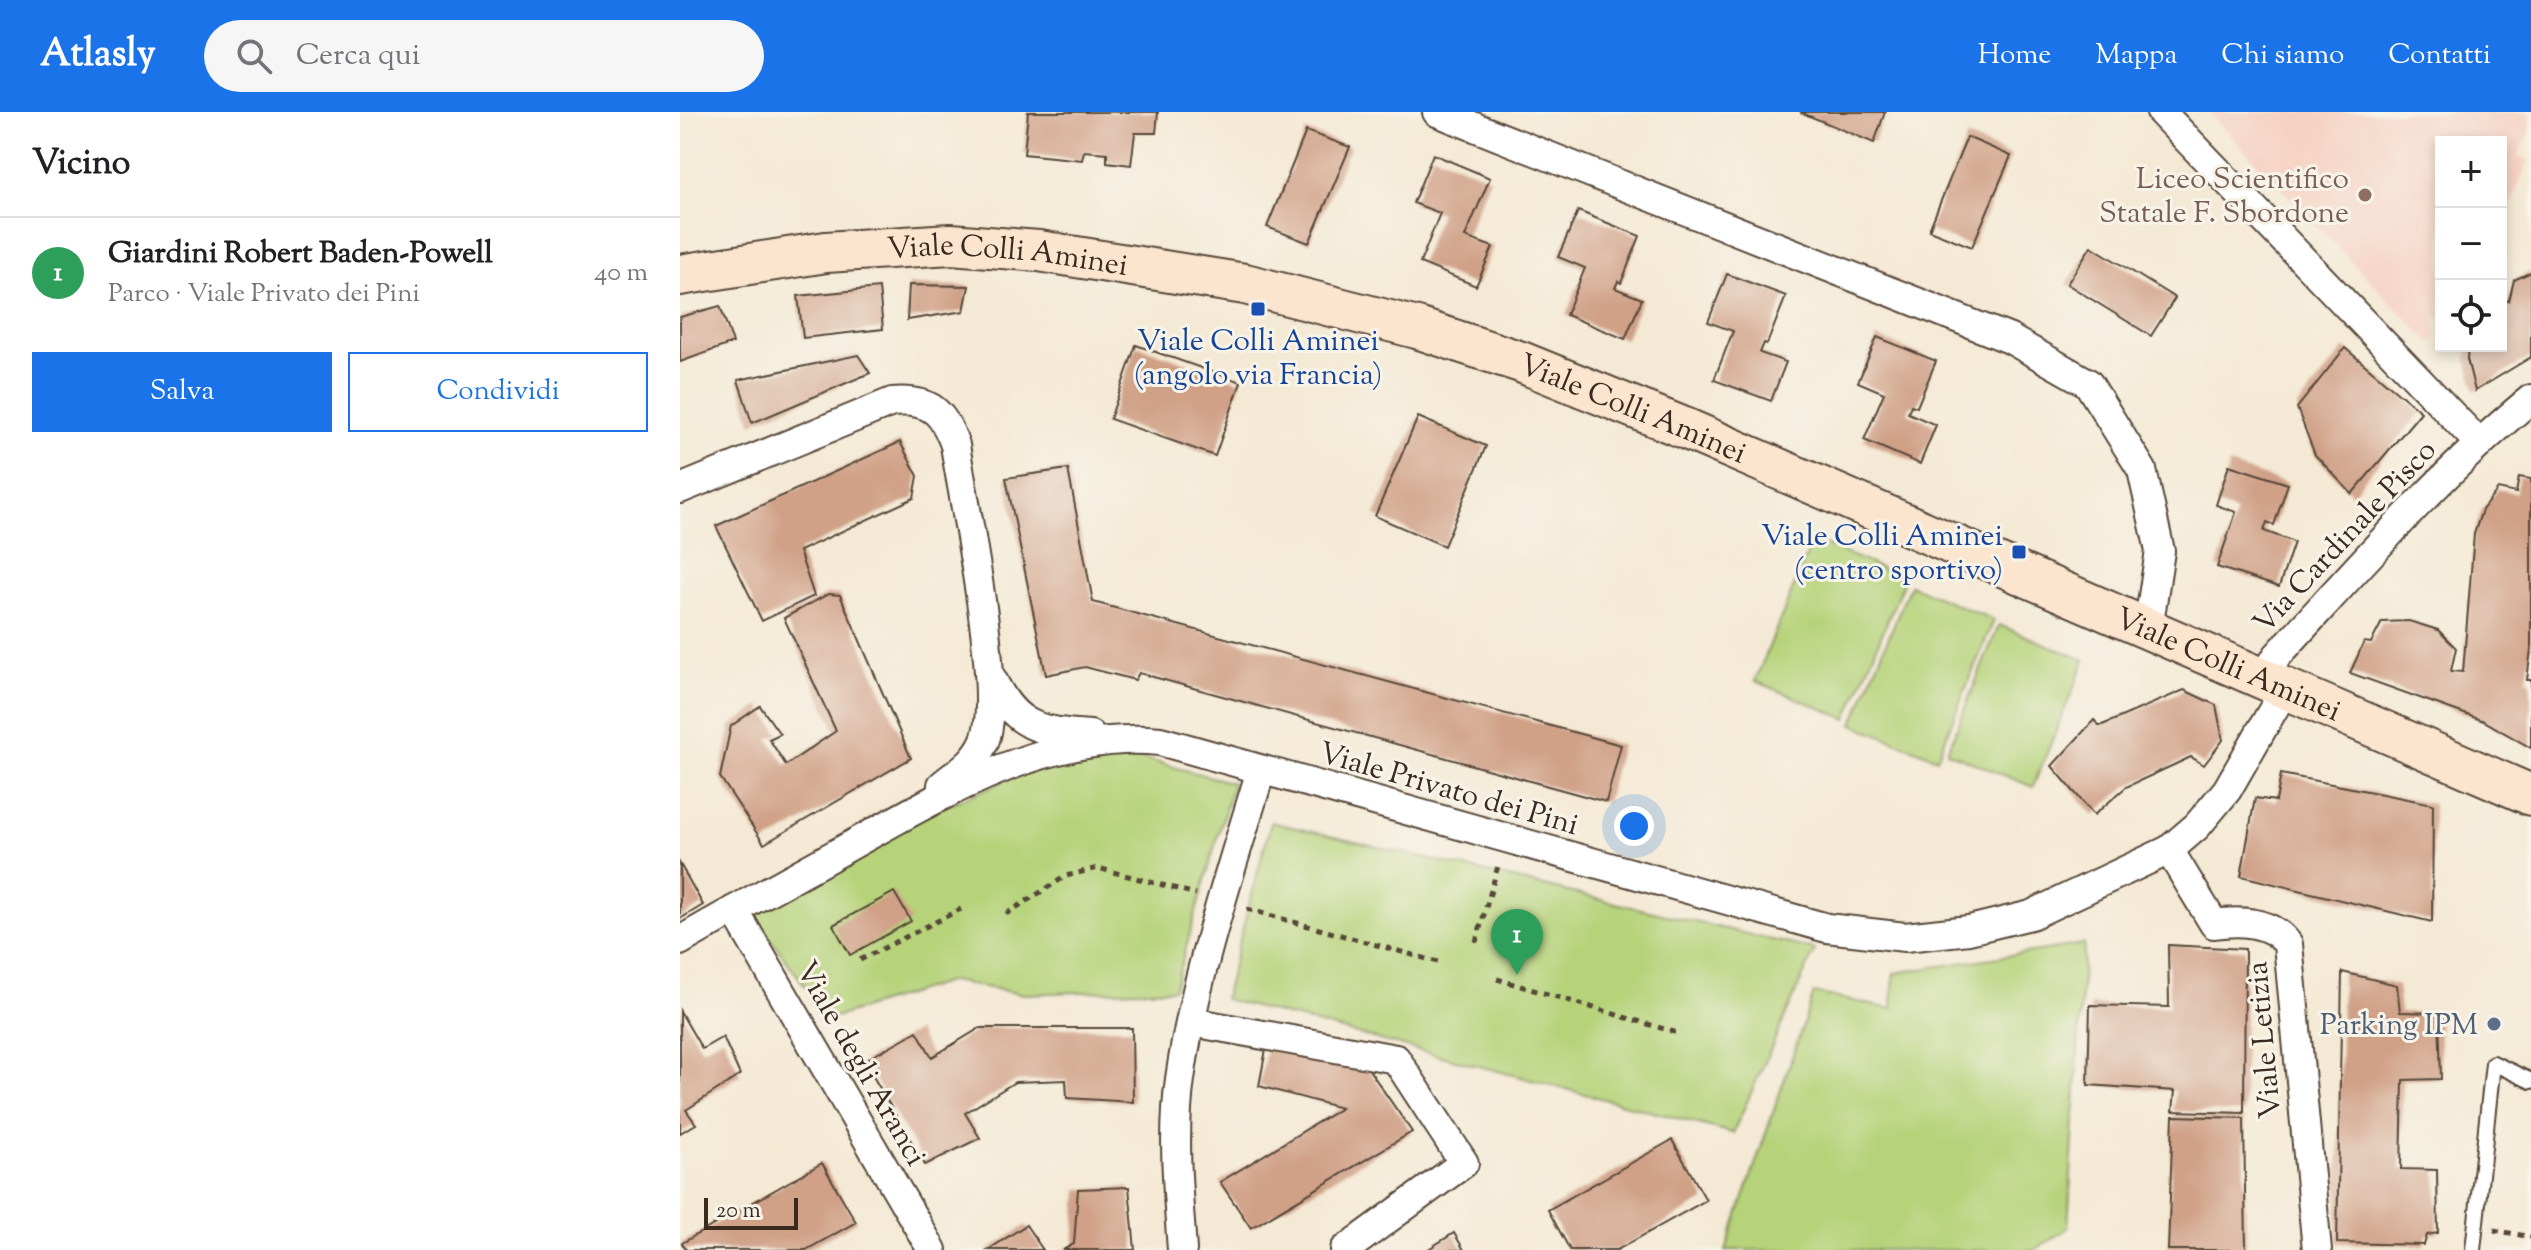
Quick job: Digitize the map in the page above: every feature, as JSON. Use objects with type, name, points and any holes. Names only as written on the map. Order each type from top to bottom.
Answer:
[{"type":"main road","name":"Viale Colli Aminei","points":[[680,275],[826,252],[951,244],[1039,251],[1245,284],[1417,328],[1521,362],[1703,436],[2531,795]]},
{"type":"street","points":[[1437,112],[2010,339],[2088,383],[2142,470],[2160,551],[2148,629]]},
{"type":"street","points":[[2161,112],[2478,442]]},
{"type":"street","name":"Via Cardinale Pisco","points":[[2274,684],[2277,656],[2402,518],[2478,442],[2531,399]]},
{"type":"street","points":[[680,489],[892,402],[921,403],[947,420],[955,445],[990,676],[986,739],[974,761],[912,812]]},
{"type":"street","points":[[990,676],[1011,713],[1025,724],[1055,732],[1126,738]]},
{"type":"street","name":"Viale Privato dei Pini","points":[[680,941],[912,812],[1051,752],[1126,738],[1160,741],[1827,928],[1905,937],[1969,930],[2031,915],[2169,850],[2197,826],[2227,790],[2274,684]]},
{"type":"street","points":[[1182,1250],[1175,1152],[1180,1079],[1192,1022],[1261,770]]},
{"type":"street","name":"Viale Letizia","points":[[2169,850],[2214,924],[2251,923],[2281,935],[2288,944],[2317,1250]]},
{"type":"street","name":"Viale degli Aranci","points":[[734,910],[932,1250]]},
{"type":"street","points":[[1192,1022],[1396,1059],[1464,1163],[1345,1250]]},
{"type":"lane","points":[[2473,1250],[2478,1227],[2493,1063],[2531,1081]]},
{"type":"path","points":[[1476,942],[1498,864]]},
{"type":"path","points":[[1006,914],[1066,876],[1098,868],[1200,895]]},
{"type":"path","points":[[1242,907],[1438,962]]},
{"type":"path","points":[[860,960],[961,909]]},
{"type":"path","points":[[1497,979],[1681,1034]]},
{"type":"path","points":[[2478,1227],[2531,1237]]},
{"type":"shaded area","name":"Liceo Scientifico Statale F. Sbordone","points":[[2208,112],[2531,112],[2531,127],[2518,157],[2528,160],[2507,214],[2507,136],[2435,136],[2435,342],[2431,344]]},
{"type":"green space","points":[[1813,540],[1905,578],[1847,719],[1755,681]]},
{"type":"green space","points":[[1910,585],[1994,620],[1937,758],[1853,724]]},
{"type":"green space","points":[[1999,625],[2085,660],[2033,787],[1947,752]]},
{"type":"green space","points":[[1130,755],[1233,783],[1174,989],[1022,994],[951,981],[829,1019],[750,910],[934,811],[1034,768]]},
{"type":"green space","points":[[1271,822],[1815,950],[1733,1133],[1224,999]]},
{"type":"green space","points":[[2084,944],[2068,1228],[2035,1250],[1726,1250],[1814,993],[1892,1009],[1894,973]]},
{"type":"building","points":[[1028,112],[1158,112],[1156,133],[1135,133],[1131,165],[1107,162],[1107,153],[1084,151],[1082,160],[1024,154]]},
{"type":"building","points":[[1800,112],[1885,112],[1874,143]]},
{"type":"building","points":[[1306,131],[1350,147],[1309,243],[1267,227]]},
{"type":"building","points":[[1967,137],[2011,156],[1972,247],[1929,230]]},
{"type":"building","points":[[1433,154],[1490,178],[1465,237],[1493,247],[1476,286],[1420,263],[1440,213],[1413,203]]},
{"type":"building","points":[[1578,211],[1640,236],[1621,283],[1618,281],[1615,288],[1642,299],[1625,339],[1566,315],[1585,268],[1558,257]]},
{"type":"building","points":[[2091,246],[2175,298],[2151,336],[2067,284]]},
{"type":"building","points":[[2531,272],[2531,357],[2475,391],[2468,352],[2507,352],[2507,301],[2514,280]]},
{"type":"building","points":[[1727,274],[1786,296],[1767,344],[1764,343],[1760,353],[1786,362],[1771,401],[1714,380],[1733,331],[1708,322]]},
{"type":"building","points":[[909,285],[969,286],[964,311],[907,320]]},
{"type":"building","points":[[879,288],[883,329],[803,338],[798,296]]},
{"type":"building","points":[[720,306],[733,343],[680,362],[680,317]]},
{"type":"building","points":[[1877,337],[1936,361],[1917,407],[1911,405],[1908,413],[1936,425],[1920,464],[1864,440],[1884,393],[1858,382]]},
{"type":"building","points":[[1136,345],[1241,382],[1215,456],[1110,419]]},
{"type":"building","points":[[2345,348],[2421,412],[2352,494],[2315,455],[2297,408]]},
{"type":"building","points":[[858,355],[870,373],[752,423],[738,380]]},
{"type":"building","points":[[1418,417],[1486,446],[1444,546],[1375,516]]},
{"type":"building","points":[[900,442],[918,476],[914,498],[799,551],[814,596],[762,621],[716,526]]},
{"type":"building","points":[[2229,465],[2288,484],[2274,525],[2267,522],[2264,531],[2294,542],[2279,587],[2217,567],[2236,512],[2216,505]]},
{"type":"building","points":[[1068,469],[1093,602],[1621,745],[1606,802],[1139,673],[1135,680],[1085,667],[1046,675],[1006,478]]},
{"type":"building","points":[[2519,477],[2531,479],[2531,649],[2527,680],[2531,680],[2531,748],[2484,721],[2350,673],[2364,642],[2371,643],[2382,622],[2409,621],[2438,630],[2456,648],[2451,671],[2463,672],[2474,534],[2482,510],[2498,489],[2516,493]]},
{"type":"building","points":[[828,594],[840,595],[911,758],[764,844],[720,777],[731,726],[760,706],[780,734],[769,739],[786,765],[836,731],[784,618]]},
{"type":"building","points":[[2184,690],[2216,705],[2223,740],[2204,765],[2191,757],[2126,787],[2094,815],[2052,766],[2094,720],[2100,726]]},
{"type":"building","points":[[2281,774],[2433,804],[2432,922],[2241,876],[2255,798],[2276,801]]},
{"type":"building","points":[[680,864],[703,905],[680,919]]},
{"type":"building","points":[[894,892],[911,921],[850,955],[833,925]]},
{"type":"building","points":[[2168,945],[2245,949],[2244,1113],[2173,1111],[2175,1091],[2088,1085],[2090,1005],[2169,1007]]},
{"type":"building","points":[[2342,972],[2397,985],[2400,1012],[2439,1013],[2441,1079],[2403,1080],[2401,1169],[2437,1170],[2438,1233],[2427,1235],[2424,1245],[2337,1243]]},
{"type":"building","points":[[680,1011],[702,1049],[723,1037],[740,1075],[686,1110],[696,1124],[680,1133]]},
{"type":"building","points":[[980,1028],[1132,1028],[1133,1102],[1067,1098],[1066,1080],[1015,1082],[965,1113],[980,1138],[925,1165],[864,1061],[917,1031],[932,1057]]},
{"type":"building","points":[[1267,1044],[1363,1061],[1412,1132],[1251,1228],[1220,1182],[1341,1108],[1259,1086]]},
{"type":"building","points":[[2173,1116],[2244,1118],[2246,1250],[2168,1250]]},
{"type":"building","points":[[1672,1140],[1706,1200],[1617,1250],[1570,1250],[1548,1210]]},
{"type":"building","points":[[822,1163],[856,1222],[806,1250],[686,1250],[682,1243]]},
{"type":"building","points":[[1129,1187],[1135,1250],[1063,1250],[1074,1244],[1078,1189]]},
{"type":"building","points":[[1026,1225],[1043,1250],[988,1250]]},
{"type":"building","points":[[1454,1233],[1464,1250],[1427,1250]]},
{"type":"place","name":"Liceo Scientifico Statale F. Sbordone","points":[[2365,195]]},
{"type":"place","name":"Viale Colli Aminei (angolo via Francia)","points":[[1258,309]]},
{"type":"place","name":"Viale Colli Aminei (centro sportivo)","points":[[2019,552]]},
{"type":"place","name":"Giardini Robert Baden-Powell","points":[[1517,975]]},
{"type":"place","name":"Parking IPM","points":[[2494,1024]]}]
